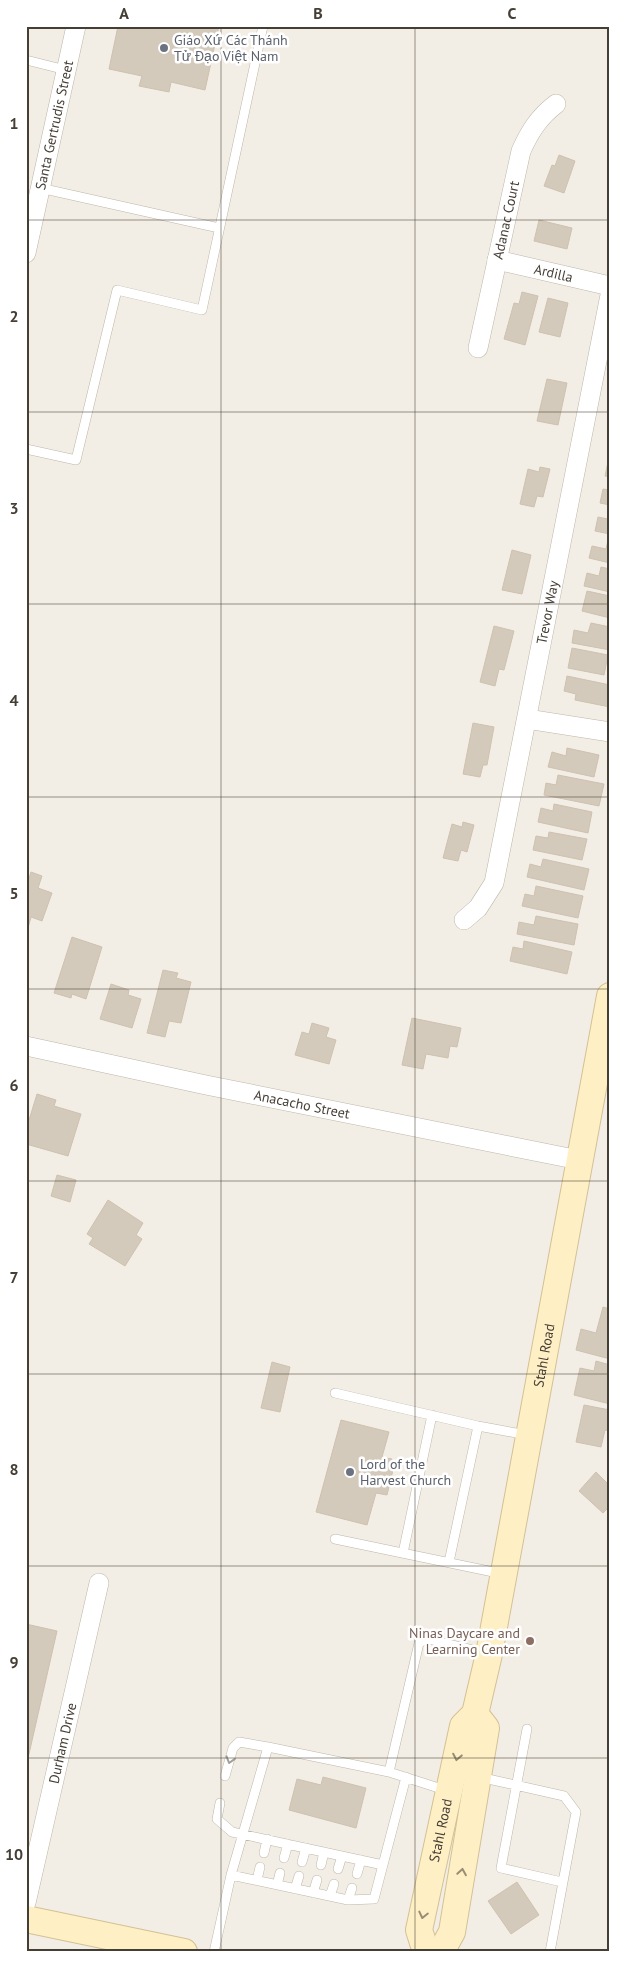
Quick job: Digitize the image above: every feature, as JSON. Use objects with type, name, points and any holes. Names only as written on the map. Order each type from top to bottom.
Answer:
[{"type":"street","name":"Santa Gertrudis Street","points":[[26,253],[76,26]]},
{"type":"street","name":"Adanac Court","points":[[478,348],[521,151],[533,126],[544,113],[556,104]]},
{"type":"street","name":"Ardilla","points":[[497,260],[610,286]]},
{"type":"street","name":"Trevor Way","points":[[464,920],[478,908],[494,883],[610,295]]},
{"type":"street","points":[[527,719],[610,732]]},
{"type":"street","name":"Stahl Road","points":[[426,1952],[420,1930],[451,1792],[463,1726],[475,1714],[488,1654],[610,996]]},
{"type":"street","name":"Anacacho Street","points":[[26,1046],[206,1086],[579,1160]]},
{"type":"street","name":"Durham Drive","points":[[26,1903],[100,1583]]},
{"type":"street","name":"Stahl Road","points":[[441,1952],[452,1932],[486,1728],[475,1714]]},
{"type":"street","points":[[26,1919],[184,1952]]},
{"type":"lane","points":[[26,449],[76,460],[117,290],[202,310],[218,228],[263,26]]},
{"type":"lane","points":[[26,60],[66,70]]},
{"type":"lane","points":[[40,188],[218,228]]},
{"type":"lane","points":[[335,1393],[478,1426],[528,1435]]},
{"type":"lane","points":[[402,1552],[432,1415]]},
{"type":"lane","points":[[449,1562],[478,1426]]},
{"type":"lane","points":[[335,1539],[503,1574]]},
{"type":"lane","points":[[389,1772],[419,1643],[428,1639],[488,1654]]},
{"type":"lane","points":[[527,1729],[501,1868],[562,1882]]},
{"type":"lane","points":[[225,1776],[233,1748],[239,1742],[245,1741],[389,1772],[451,1792]]},
{"type":"lane","points":[[214,1952],[230,1875],[268,1747]]},
{"type":"lane","points":[[478,1776],[564,1796],[576,1812],[550,1952]]},
{"type":"lane","points":[[230,1875],[348,1900],[374,1899],[406,1777]]},
{"type":"lane","points":[[220,1803],[217,1819],[222,1826],[232,1832],[383,1865]]},
{"type":"lane","points":[[264,1853],[267,1839]]},
{"type":"lane","points":[[284,1858],[288,1844]]},
{"type":"lane","points":[[302,1862],[306,1848]]},
{"type":"lane","points":[[321,1865],[324,1852]]},
{"type":"lane","points":[[338,1869],[342,1856]]},
{"type":"lane","points":[[357,1874],[361,1860]]},
{"type":"lane","points":[[257,1880],[260,1867]]},
{"type":"lane","points":[[277,1885],[280,1873]]},
{"type":"lane","points":[[295,1889],[299,1876]]},
{"type":"lane","points":[[313,1893],[317,1880]]},
{"type":"lane","points":[[330,1896],[334,1884]]},
{"type":"lane","points":[[348,1900],[352,1888]]},
{"type":"building","name":"Giáo Xứ Các Thánh Tử Đạo Việt Nam","points":[[118,26],[219,26],[205,90],[171,82],[169,92],[139,86],[142,76],[109,69]]},
{"type":"building","points":[[559,155],[575,161],[564,193],[544,186],[552,165],[555,166]]},
{"type":"building","points":[[539,220],[572,228],[567,249],[534,241]]},
{"type":"building","points":[[522,292],[538,296],[525,345],[504,339],[514,303],[519,304]]},
{"type":"building","points":[[548,298],[568,303],[560,337],[539,332]]},
{"type":"building","points":[[547,379],[567,383],[558,425],[537,421]]},
{"type":"building","points":[[608,462],[610,462],[610,477],[605,476]]},
{"type":"building","points":[[540,467],[550,469],[543,497],[537,496],[534,507],[520,504],[528,469],[539,472]]},
{"type":"building","points":[[603,489],[610,490],[610,505],[600,503]]},
{"type":"building","points":[[610,512],[610,534],[595,531],[598,517],[608,519]]},
{"type":"building","points":[[608,540],[610,563],[589,558],[592,546],[606,549]]},
{"type":"building","points":[[512,550],[531,555],[522,594],[502,590]]},
{"type":"building","points":[[601,567],[610,569],[610,592],[584,586],[587,573],[599,576]]},
{"type":"building","points":[[587,591],[610,596],[610,618],[582,611]]},
{"type":"building","points":[[591,623],[610,627],[610,650],[572,643],[574,630],[588,633]]},
{"type":"building","points":[[494,626],[514,631],[504,670],[499,669],[495,686],[480,682]]},
{"type":"building","points":[[572,648],[608,655],[604,675],[568,668]]},
{"type":"building","points":[[567,676],[610,685],[610,707],[575,700],[576,694],[564,691]]},
{"type":"building","points":[[473,723],[494,727],[487,765],[483,765],[480,777],[463,774]]},
{"type":"building","points":[[567,748],[599,755],[594,777],[548,767],[552,752],[566,756]]},
{"type":"building","points":[[558,775],[604,784],[599,806],[544,795],[546,783],[556,785]]},
{"type":"building","points":[[554,804],[592,812],[588,833],[538,822],[541,808],[553,811]]},
{"type":"building","points":[[463,822],[474,825],[467,852],[461,850],[458,861],[443,858],[452,824],[462,827]]},
{"type":"building","points":[[549,832],[587,839],[582,860],[533,850],[536,836],[548,838]]},
{"type":"building","points":[[543,859],[589,869],[584,890],[527,877],[530,864],[541,867]]},
{"type":"building","points":[[31,872],[42,876],[38,888],[52,893],[42,921],[31,917],[28,928],[26,888]]},
{"type":"building","points":[[536,886],[583,896],[578,918],[522,906],[525,894],[534,896]]},
{"type":"building","points":[[536,916],[578,924],[574,945],[517,934],[519,922],[534,925]]},
{"type":"building","points":[[72,937],[102,947],[86,999],[72,994],[71,998],[54,993]]},
{"type":"building","points":[[524,941],[572,952],[567,974],[510,961],[513,947],[523,949]]},
{"type":"building","points":[[163,970],[178,973],[176,978],[191,982],[181,1023],[169,1021],[165,1037],[147,1033]]},
{"type":"building","points":[[111,984],[129,990],[128,995],[141,999],[132,1028],[100,1019]]},
{"type":"building","points":[[412,1018],[461,1028],[457,1047],[450,1046],[448,1058],[426,1054],[423,1069],[402,1065]]},
{"type":"building","points":[[312,1023],[329,1028],[326,1037],[336,1040],[329,1064],[295,1055],[302,1032],[309,1034]]},
{"type":"building","points":[[37,1094],[56,1100],[54,1106],[81,1114],[68,1156],[26,1144],[26,1130]]},
{"type":"building","points":[[57,1175],[76,1180],[70,1202],[51,1196]]},
{"type":"building","points":[[108,1200],[143,1223],[136,1235],[142,1239],[125,1266],[89,1244],[93,1238],[87,1234]]},
{"type":"building","points":[[603,1307],[610,1309],[610,1359],[576,1350],[581,1329],[596,1333]]},
{"type":"building","points":[[596,1361],[610,1365],[610,1404],[574,1395],[580,1368],[594,1371]]},
{"type":"building","points":[[272,1362],[290,1367],[280,1412],[261,1408]]},
{"type":"building","points":[[584,1405],[610,1410],[610,1431],[605,1430],[601,1447],[576,1442]]},
{"type":"building","points":[[341,1420],[389,1432],[382,1457],[392,1459],[390,1469],[393,1470],[387,1495],[376,1493],[367,1525],[316,1512]]},
{"type":"building","points":[[596,1472],[607,1483],[610,1480],[610,1506],[603,1513],[579,1491]]},
{"type":"building","points":[[26,1624],[57,1631],[26,1767]]},
{"type":"building","points":[[323,1777],[366,1788],[356,1828],[289,1810],[297,1779],[321,1785]]},
{"type":"building","points":[[517,1882],[539,1915],[511,1934],[488,1901]]},
{"type":"place","name":"Giáo Xứ Các Thánh Tử Đạo Việt Nam","points":[[164,48]]},
{"type":"place","name":"Lord of the Harvest Church","points":[[350,1472]]},
{"type":"place","name":"Ninas Daycare and Learning Center","points":[[530,1641]]}]
